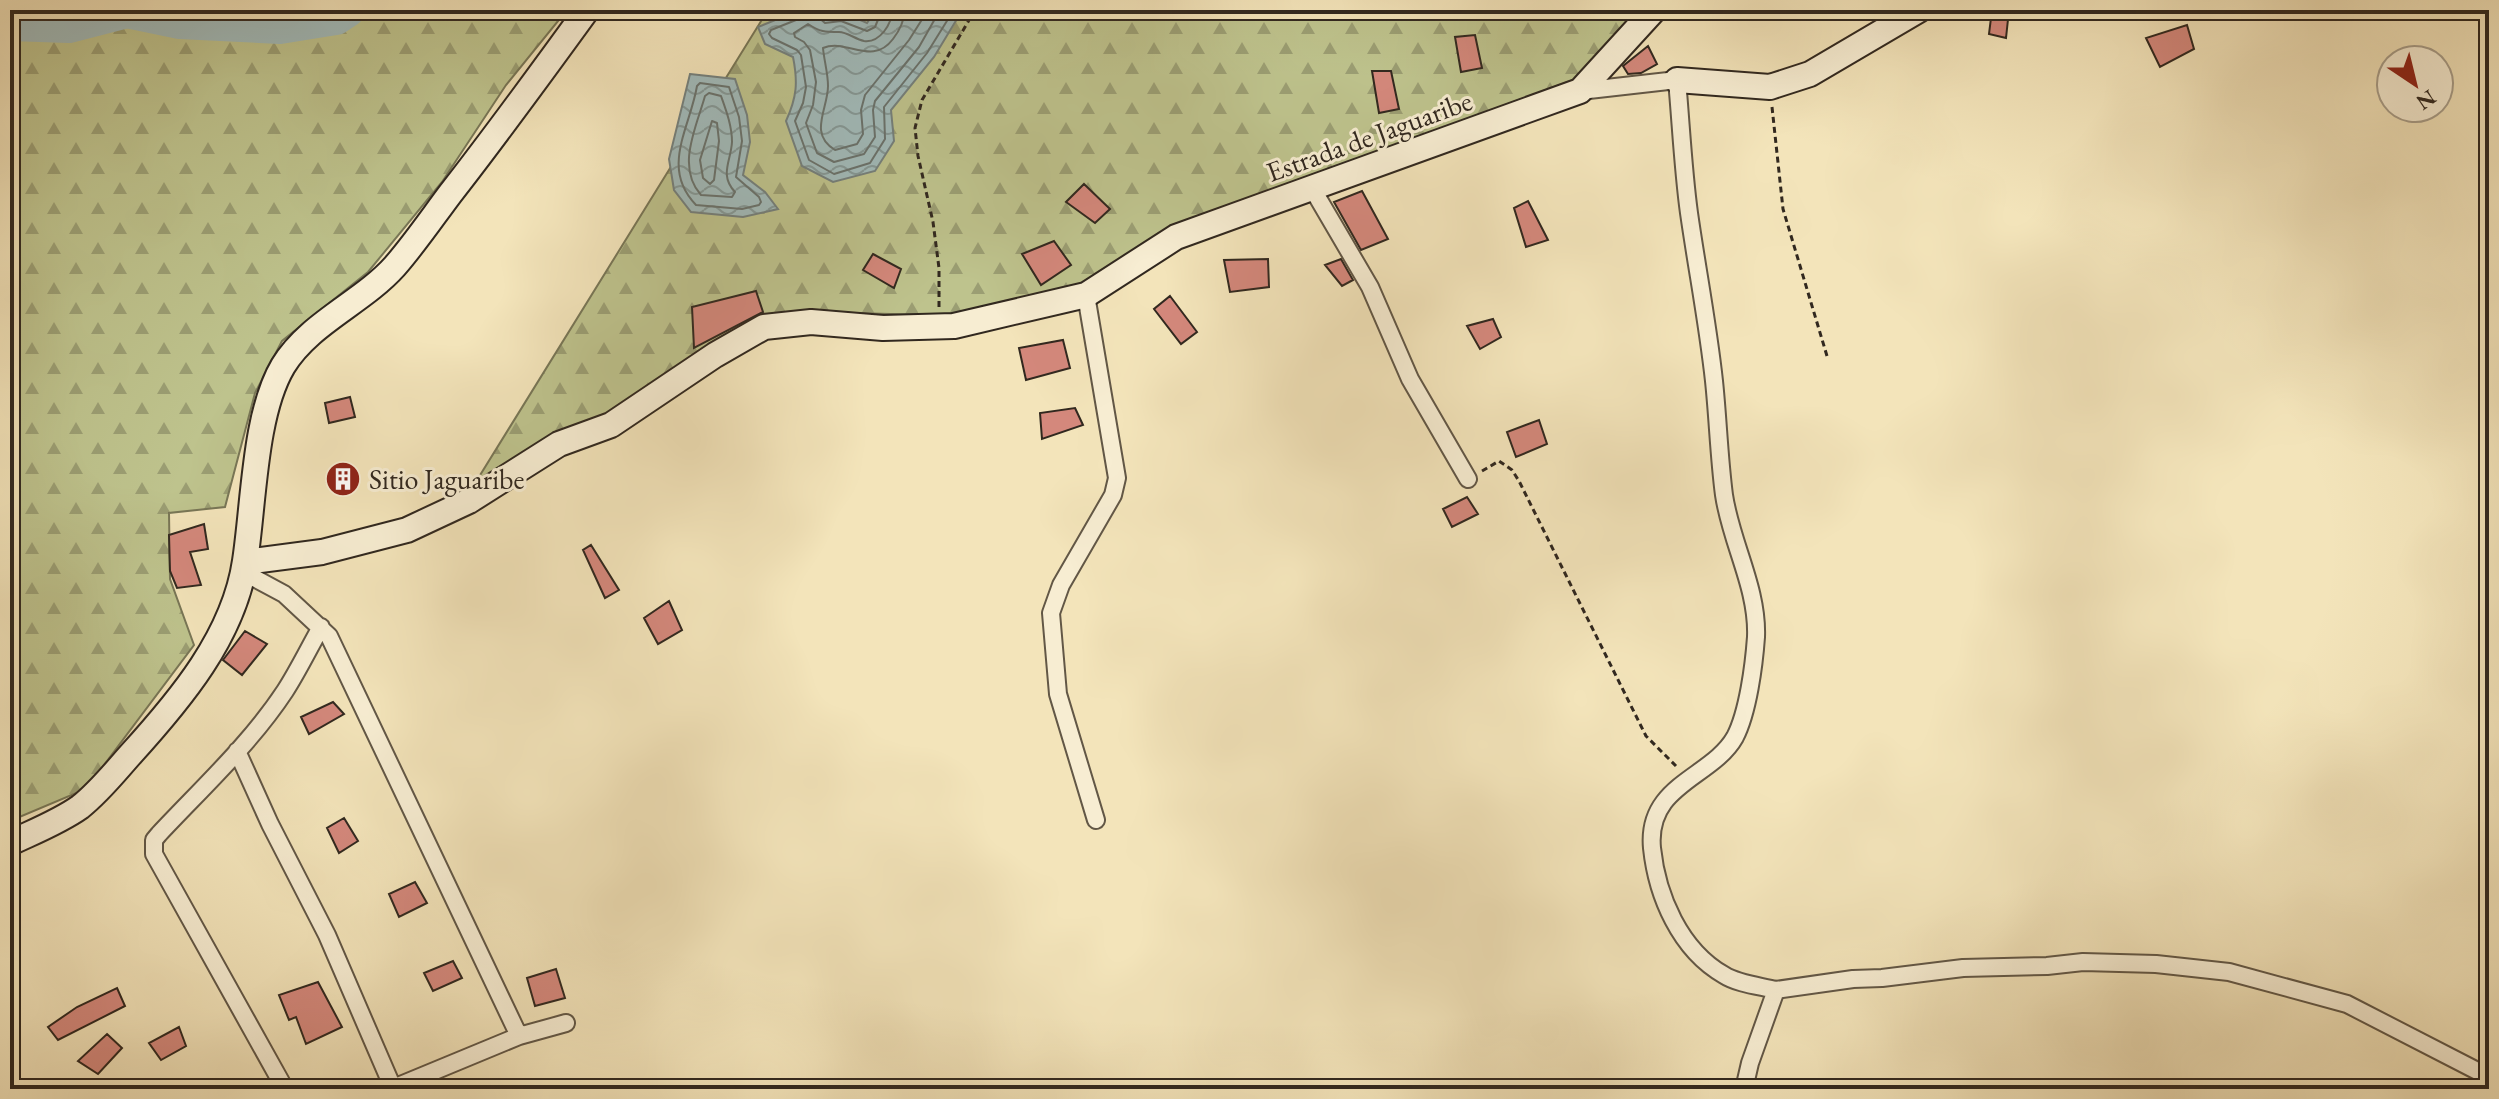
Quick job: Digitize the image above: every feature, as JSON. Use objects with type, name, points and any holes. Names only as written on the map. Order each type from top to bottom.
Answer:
[{"type":"street","points":[[10,843],[67,816],[79,807],[140,744],[184,690],[217,640],[235,603],[244,567],[264,421],[284,366],[307,338],[372,290],[396,265],[512,115],[587,10]]},
{"type":"street","name":"Estrada de Jaguaribe","points":[[244,567],[322,552],[407,530],[469,501],[559,444],[611,425],[715,355],[764,327],[811,322],[883,328],[954,326],[1086,295],[1176,237],[1580,91],[1654,10]]},
{"type":"street","points":[[1580,91],[1677,80],[1770,87],[1810,74],[1919,10]]},
{"type":"street","points":[[1677,80],[1689,210],[1714,379],[1725,498],[1754,607],[1756,637],[1742,720],[1733,740],[1690,776],[1662,804],[1654,819],[1652,847],[1663,898],[1685,941],[1702,960],[1726,977],[1776,990],[1963,968],[2083,962],[2156,964],[2229,972],[2347,1004],[2489,1077]]},
{"type":"street","points":[[1312,188],[1370,287],[1410,379],[1468,479]]},
{"type":"street","points":[[1086,295],[1117,478],[1113,495],[1061,585],[1051,613],[1058,694],[1096,820]]},
{"type":"street","points":[[244,567],[284,594],[329,636],[519,1036]]},
{"type":"street","points":[[285,1089],[154,854],[154,840],[237,751],[285,690],[321,627]]},
{"type":"street","points":[[237,751],[270,824],[327,935],[392,1089],[519,1036],[566,1023]]},
{"type":"street","points":[[1744,1089],[1776,990]]},
{"type":"path","points":[[939,327],[939,268],[915,128],[922,100],[975,10]]},
{"type":"path","points":[[1770,87],[1783,209],[1827,356]]},
{"type":"path","points":[[1468,479],[1499,461],[1512,470],[1646,736],[1690,776]]},
{"type":"green space","points":[[10,10],[567,10],[506,85],[442,182],[368,272],[282,341],[255,393],[225,507],[169,513],[170,579],[194,645],[86,789],[10,821]]},
{"type":"green space","points":[[768,10],[1638,10],[1584,76],[1221,210],[1087,286],[998,311],[928,315],[816,312],[625,406],[469,493]]},
{"type":"water","points":[[800,10],[817,10],[829,16],[842,12],[867,23],[876,10],[954,10],[960,14],[934,57],[891,110],[894,141],[875,171],[833,182],[802,166],[786,121],[796,89],[793,57],[765,44],[758,27]]},
{"type":"water","points":[[690,74],[735,79],[747,115],[750,142],[743,175],[765,192],[778,209],[743,217],[691,212],[674,190],[669,159]]},
{"type":"building","points":[[1992,10],[2009,10],[2006,38],[1989,34]]},
{"type":"building","points":[[2187,25],[2194,49],[2160,67],[2146,38]]},
{"type":"building","points":[[1475,35],[1482,68],[1461,72],[1455,37]]},
{"type":"building","points":[[1648,46],[1657,64],[1641,73],[1628,74],[1623,66]]},
{"type":"building","points":[[1372,71],[1391,71],[1399,109],[1379,113]]},
{"type":"building","points":[[1084,184],[1110,209],[1095,223],[1066,202]]},
{"type":"building","points":[[1362,191],[1388,239],[1361,250],[1334,202]]},
{"type":"building","points":[[1528,201],[1548,240],[1526,247],[1514,208]]},
{"type":"building","points":[[1054,241],[1071,265],[1041,285],[1022,254]]},
{"type":"building","points":[[873,254],[901,269],[894,288],[863,270]]},
{"type":"building","points":[[1268,259],[1269,287],[1230,292],[1224,260]]},
{"type":"building","points":[[1341,259],[1353,280],[1342,286],[1325,265]]},
{"type":"building","points":[[756,291],[763,312],[694,348],[692,307]]},
{"type":"building","points":[[1170,296],[1197,332],[1181,344],[1154,309]]},
{"type":"building","points":[[1493,319],[1501,337],[1480,349],[1467,326]]},
{"type":"building","points":[[1063,340],[1070,368],[1026,380],[1019,348]]},
{"type":"building","points":[[350,397],[355,417],[329,423],[325,403]]},
{"type":"building","points":[[1075,408],[1083,425],[1042,439],[1040,413]]},
{"type":"building","points":[[1539,420],[1547,444],[1516,457],[1507,432]]},
{"type":"building","name":"Sitio Jaguaribe","points":[[338,464],[358,476],[346,493],[327,482]]},
{"type":"building","points":[[1467,497],[1478,514],[1452,527],[1443,509]]},
{"type":"building","points":[[204,524],[208,549],[190,552],[201,585],[177,588],[170,571],[169,535]]},
{"type":"building","points":[[591,545],[619,590],[605,598],[583,550]]},
{"type":"building","points":[[669,601],[682,630],[658,644],[644,618]]},
{"type":"building","points":[[245,631],[267,644],[242,675],[223,660]]},
{"type":"building","points":[[333,702],[344,714],[309,734],[301,717]]},
{"type":"building","points":[[344,818],[358,841],[339,853],[327,828]]},
{"type":"building","points":[[415,882],[427,903],[399,917],[389,894]]},
{"type":"building","points":[[453,961],[462,978],[433,991],[424,973]]},
{"type":"building","points":[[556,969],[565,998],[535,1006],[527,978]]},
{"type":"building","points":[[318,982],[342,1027],[306,1044],[296,1017],[289,1020],[279,995]]},
{"type":"building","points":[[117,988],[125,1006],[58,1040],[48,1027],[77,1007]]},
{"type":"building","points":[[179,1027],[186,1046],[161,1060],[149,1043]]},
{"type":"building","points":[[107,1034],[122,1048],[98,1074],[78,1061]]},
{"type":"waterway","points":[[10,24],[69,26],[127,11],[180,22],[280,27],[336,18],[348,10]]},
{"type":"place","name":"Sitio Jaguaribe","points":[[343,479]]}]
